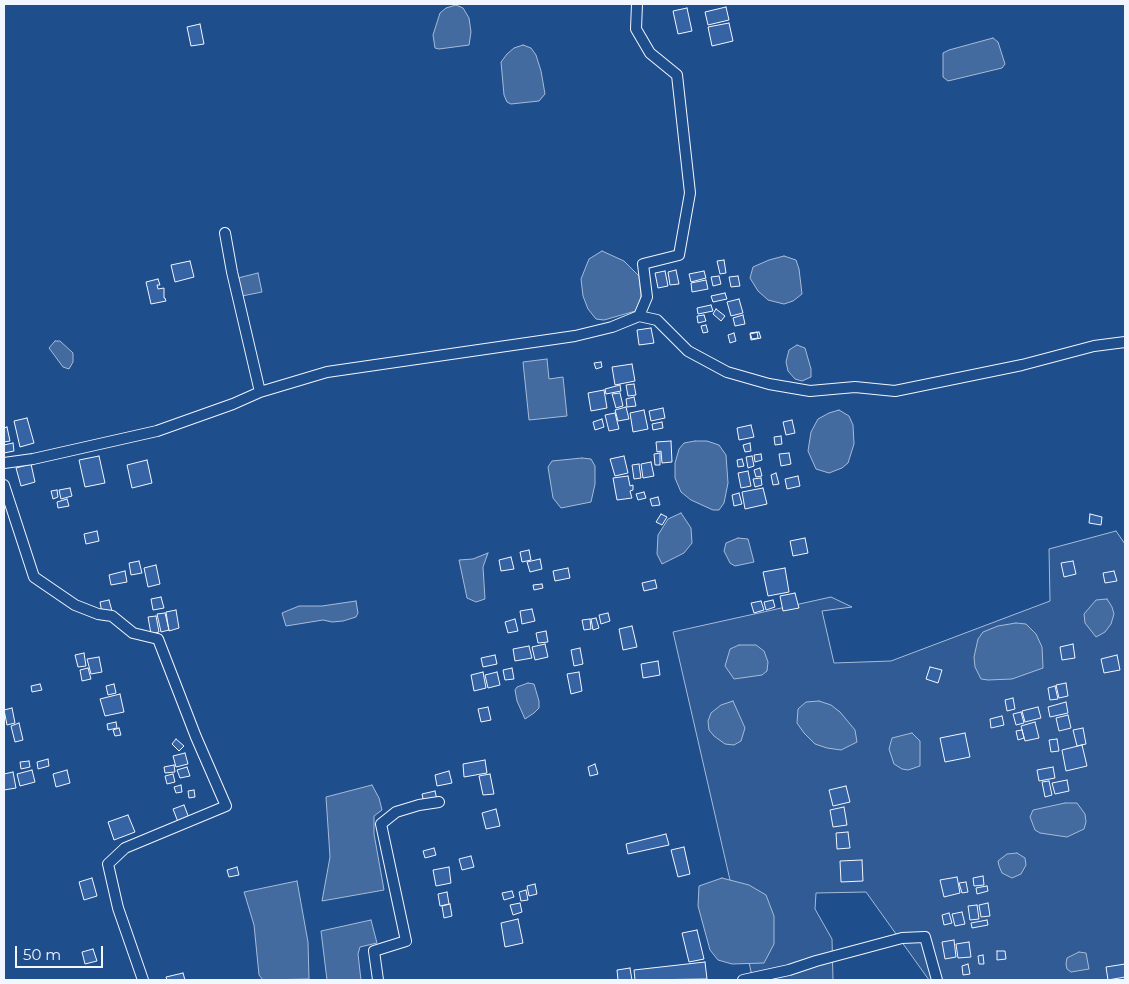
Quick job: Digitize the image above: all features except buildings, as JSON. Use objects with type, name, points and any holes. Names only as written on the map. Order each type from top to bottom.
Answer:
[{"type":"street","points":[[637,4],[636,28],[645,45],[650,53],[677,74],[690,193],[679,255],[643,264],[647,297],[639,316]]},
{"type":"street","points":[[224,234],[260,392]]},
{"type":"street","points":[[4,463],[33,459],[157,431],[233,404],[260,392],[327,372],[575,336],[612,327],[639,316],[657,320],[688,351],[727,372],[770,384],[810,391],[855,387],[895,391],[1022,365],[1094,346],[1125,342]]},
{"type":"street","points":[[4,485],[34,576],[75,605],[98,614],[112,616],[133,633],[158,639],[196,737],[226,806],[125,848],[108,864],[118,908],[143,980]]},
{"type":"street","points":[[378,980],[374,950],[406,940],[381,824],[396,812],[419,805],[439,802]]},
{"type":"street","points":[[743,980],[789,970],[902,938],[925,937],[938,980]]},
{"type":"shaded area","points":[[456,5],[463,8],[469,18],[471,32],[469,45],[435,48],[433,35],[440,13],[446,8]]},
{"type":"shaded area","points":[[993,38],[998,42],[1005,64],[1002,68],[948,81],[943,77],[943,53]]},
{"type":"shaded area","points":[[523,45],[531,48],[536,55],[545,94],[539,101],[511,104],[507,102],[504,95],[501,62],[514,48]]},
{"type":"shaded area","points":[[602,251],[624,261],[639,276],[641,295],[639,310],[604,320],[596,319],[588,309],[583,296],[581,279],[589,259]]},
{"type":"shaded area","points":[[784,256],[796,260],[802,294],[793,301],[784,304],[768,300],[758,291],[750,278],[753,267]]},
{"type":"shaded area","points":[[258,273],[262,292],[242,296],[238,278]]},
{"type":"shaded area","points":[[55,341],[60,341],[73,353],[73,362],[69,369],[63,367],[49,348]]},
{"type":"shaded area","points":[[797,345],[805,348],[811,369],[811,377],[802,381],[795,379],[788,371],[786,362],[789,350]]},
{"type":"shaded area","points":[[547,359],[549,379],[563,377],[567,416],[529,420],[523,362]]},
{"type":"shaded area","points":[[839,410],[849,416],[853,425],[854,444],[848,463],[842,468],[829,473],[816,469],[808,451],[811,432],[818,419]]},
{"type":"shaded area","points":[[707,441],[719,445],[726,455],[728,483],[724,503],[719,510],[713,510],[691,500],[681,492],[675,478],[675,463],[679,449],[684,443]]},
{"type":"shaded area","points":[[591,459],[595,466],[595,484],[591,502],[561,508],[553,498],[548,467],[552,461]]},
{"type":"shaded area","points":[[681,513],[691,528],[692,543],[684,553],[662,564],[657,554],[658,535],[668,519]]},
{"type":"shaded area","points":[[1116,531],[1125,544],[1125,980],[929,980],[866,892],[816,893],[815,909],[832,939],[833,980],[753,980],[673,632],[831,597],[852,607],[822,611],[834,663],[891,661],[1050,601],[1049,549]]},
{"type":"shaded area","points":[[738,538],[748,539],[754,562],[735,566],[730,563],[724,551],[726,543]]},
{"type":"shaded area","points":[[488,553],[483,567],[485,599],[476,602],[467,598],[459,560],[473,559]]},
{"type":"shaded area","points":[[1107,599],[1114,614],[1111,624],[1105,632],[1096,637],[1085,623],[1084,614],[1096,600]]},
{"type":"shaded area","points":[[356,601],[358,613],[356,617],[343,621],[332,622],[323,620],[286,626],[282,613],[299,606],[322,606]]},
{"type":"shaded area","points":[[1016,623],[1026,624],[1036,634],[1042,647],[1043,668],[1012,679],[981,679],[975,667],[974,657],[978,639],[983,632],[998,626]]},
{"type":"shaded area","points":[[739,645],[756,645],[764,651],[768,662],[767,671],[762,675],[734,679],[725,666],[730,649]]},
{"type":"shaded area","points":[[528,683],[534,684],[539,708],[525,719],[517,701],[515,690],[517,687]]},
{"type":"shaded area","points":[[733,701],[745,728],[741,741],[734,745],[725,744],[714,736],[709,730],[708,721],[711,713],[721,705]]},
{"type":"shaded area","points":[[819,701],[831,705],[840,712],[855,730],[857,742],[841,750],[827,748],[815,744],[804,733],[797,723],[798,709],[806,702]]},
{"type":"shaded area","points":[[912,733],[920,741],[920,766],[908,770],[902,769],[894,764],[889,749],[892,738]]},
{"type":"shaded area","points":[[372,785],[379,798],[382,810],[374,816],[374,834],[384,890],[322,901],[330,857],[326,797]]},
{"type":"shaded area","points":[[1065,803],[1077,803],[1085,814],[1086,822],[1084,829],[1067,837],[1040,833],[1035,830],[1030,817],[1033,810]]},
{"type":"shaded area","points":[[1017,853],[1025,858],[1026,865],[1021,874],[1012,878],[1002,873],[998,861],[1007,854]]},
{"type":"shaded area","points":[[722,878],[749,885],[766,895],[774,916],[774,944],[764,963],[732,964],[718,960],[710,950],[698,906],[699,886]]},
{"type":"shaded area","points":[[297,881],[308,942],[309,979],[263,980],[259,975],[254,925],[244,892]]},
{"type":"shaded area","points":[[371,920],[377,943],[360,947],[358,954],[361,980],[327,980],[321,931]]},
{"type":"shaded area","points":[[1079,952],[1086,953],[1089,969],[1071,972],[1067,969],[1067,958]]}]
